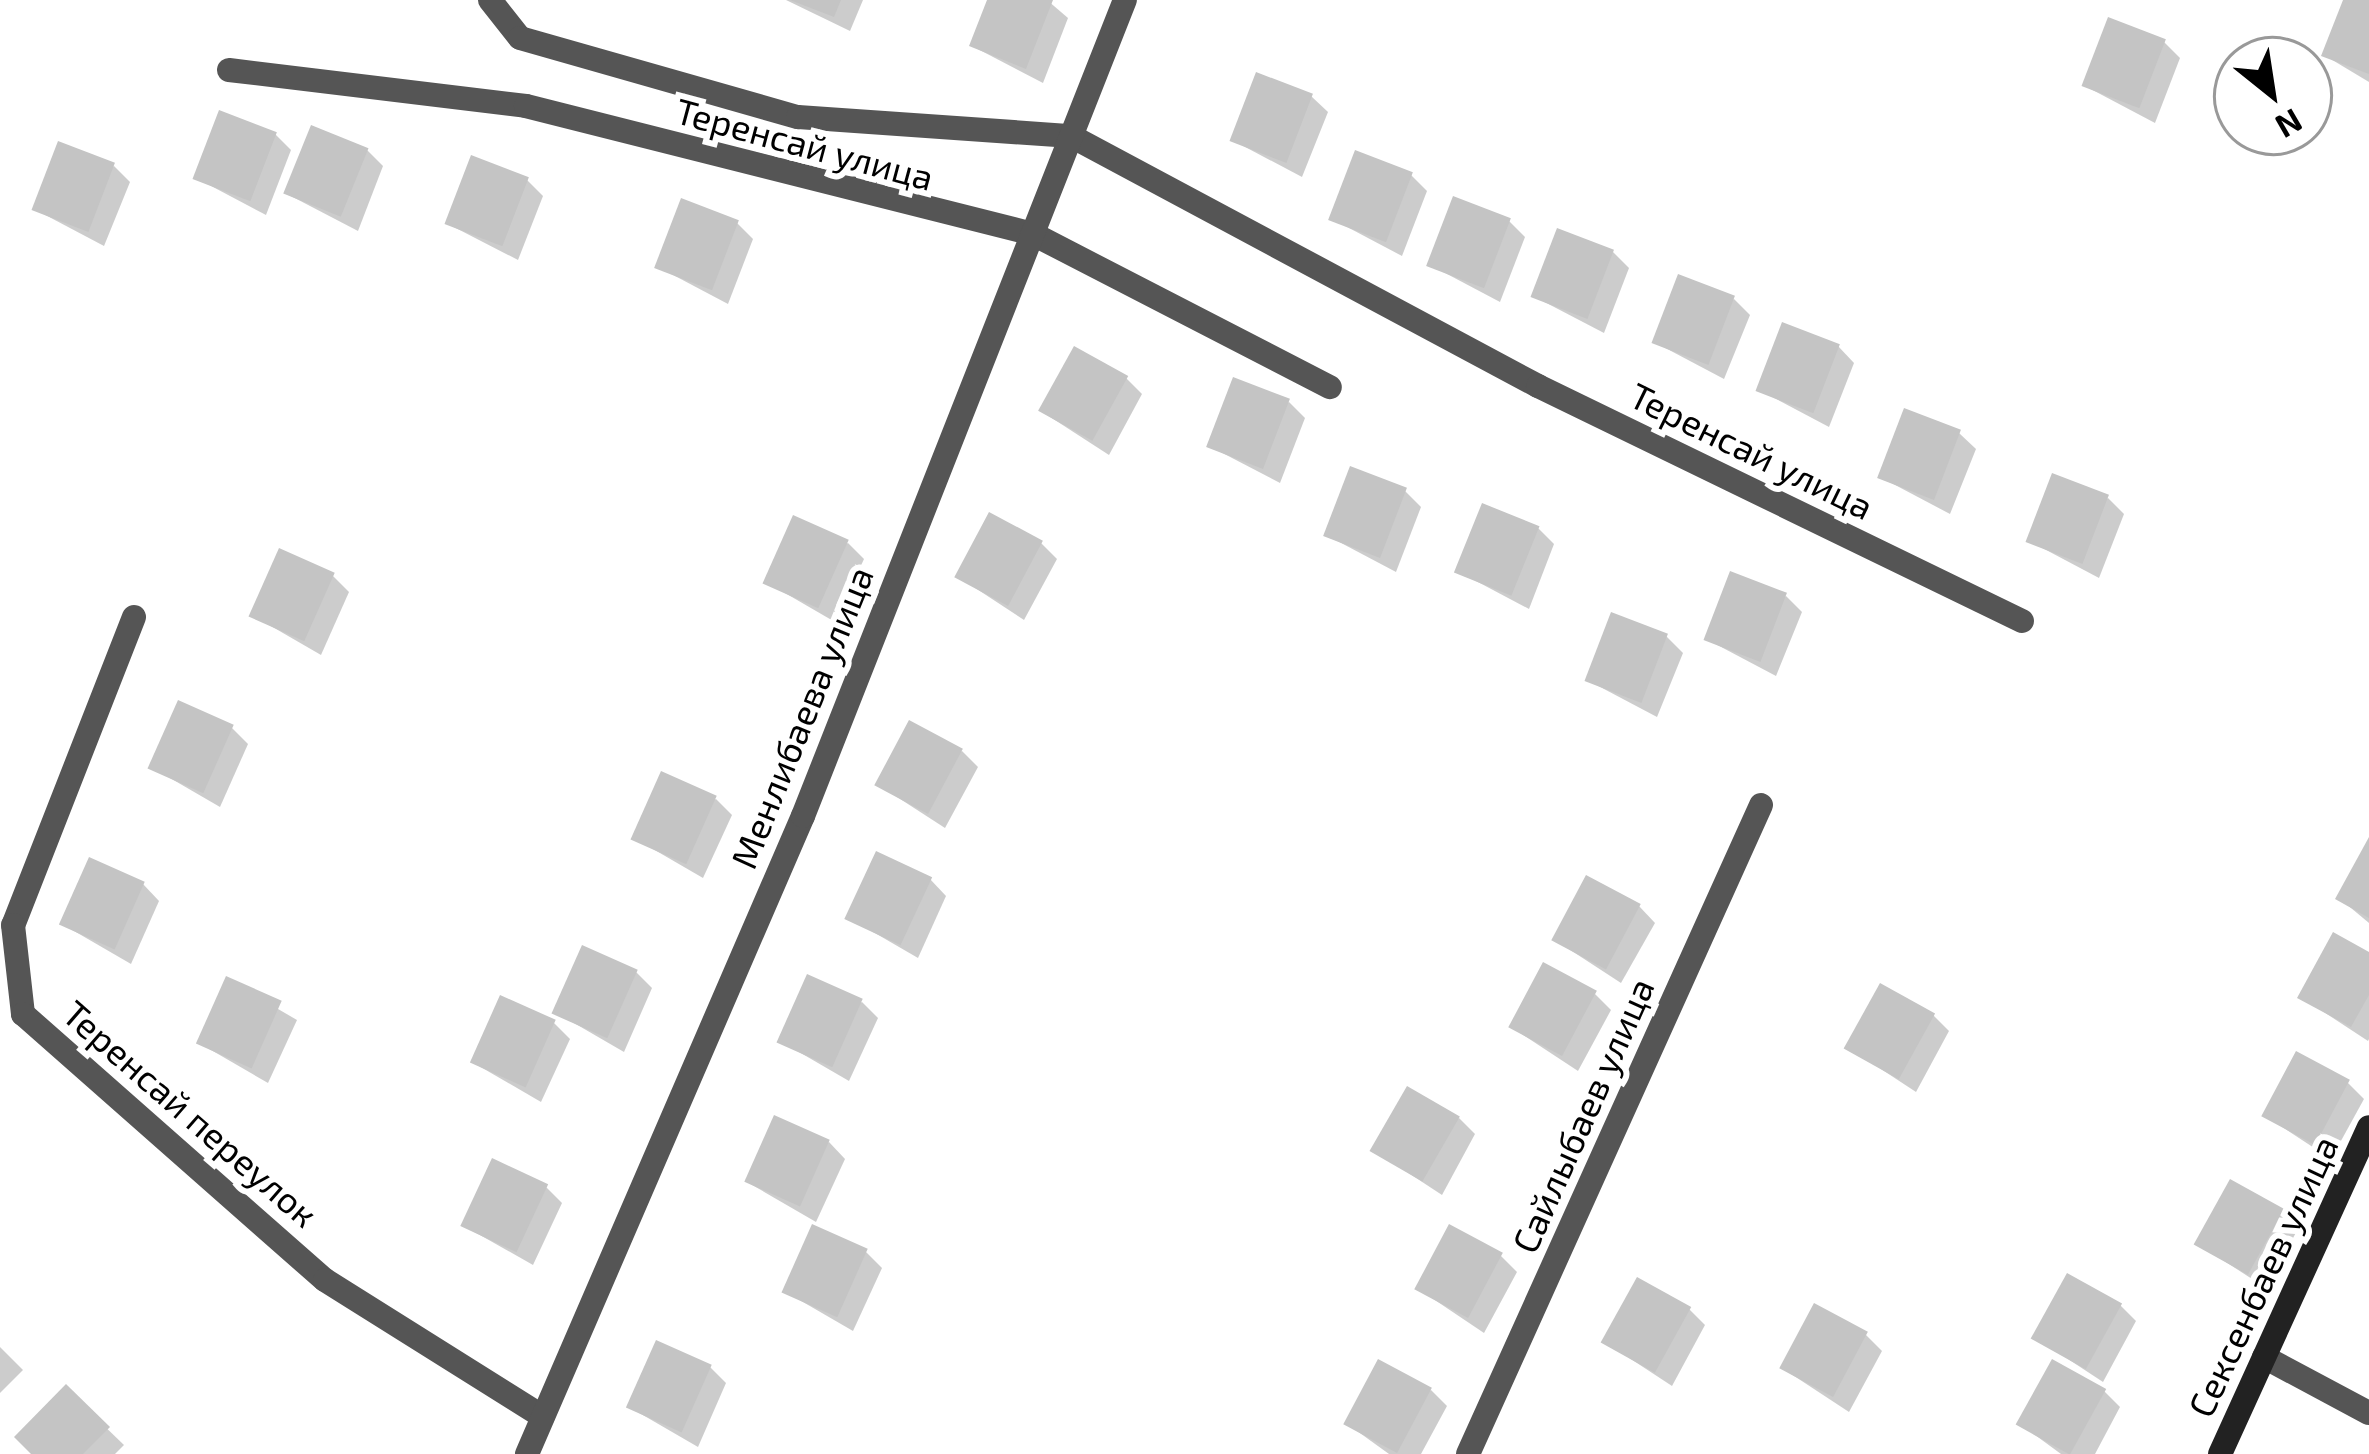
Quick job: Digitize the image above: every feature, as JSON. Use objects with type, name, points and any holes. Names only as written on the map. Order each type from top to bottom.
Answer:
[{"type":"street","points":[[490,0],[520,38],[798,118],[1071,136]]},
{"type":"street","name":"Менлибаева улица","points":[[526,1454],[802,816],[1125,0]]},
{"type":"street","name":"Теренсай улица","points":[[229,70],[526,106],[1033,234],[1330,387]]},
{"type":"street","name":"Теренсай улица","points":[[1071,136],[1538,386],[2022,621]]},
{"type":"street","name":"Теренсай переулок","points":[[134,617],[13,926],[23,1014],[326,1280],[543,1417]]},
{"type":"street","name":"Сайлыбаев улица","points":[[1468,1454],[1761,806]]},
{"type":"street","name":"Сексенбаев улица","points":[[2220,1454],[2369,1127]]},
{"type":"street","points":[[2264,1357],[2369,1413]]},
{"type":"building","points":[[790,0],[841,0],[834,17]]},
{"type":"building","points":[[987,0],[1053,0],[1026,69],[969,46]]},
{"type":"building","points":[[2343,0],[2369,0],[2369,74],[2333,60],[2333,36],[2329,36]]},
{"type":"building","points":[[2108,17],[2166,39],[2139,108],[2081,86]]},
{"type":"building","points":[[1256,72],[1313,94],[1286,163],[1229,141]]},
{"type":"building","points":[[219,110],[277,132],[250,201],[192,179]]},
{"type":"building","points":[[311,125],[368,148],[341,217],[283,194]]},
{"type":"building","points":[[58,141],[115,163],[88,232],[31,210]]},
{"type":"building","points":[[1355,150],[1413,172],[1386,242],[1328,220]]},
{"type":"building","points":[[471,155],[529,177],[502,246],[444,224]]},
{"type":"building","points":[[1453,196],[1511,218],[1484,288],[1426,266]]},
{"type":"building","points":[[681,198],[739,220],[712,290],[654,268]]},
{"type":"building","points":[[1557,228],[1614,250],[1587,319],[1530,297]]},
{"type":"building","points":[[1678,274],[1735,296],[1708,365],[1651,343]]},
{"type":"building","points":[[1782,322],[1840,344],[1813,413],[1755,391]]},
{"type":"building","points":[[1074,346],[1128,376],[1092,441],[1038,411]]},
{"type":"building","points":[[1233,377],[1290,399],[1263,469],[1206,447]]},
{"type":"building","points":[[1904,408],[1961,430],[1934,500],[1877,478]]},
{"type":"building","points":[[1350,466],[1407,488],[1380,558],[1323,536]]},
{"type":"building","points":[[2052,473],[2109,495],[2082,564],[2025,542]]},
{"type":"building","points":[[1482,503],[1539,526],[1511,596],[1454,573]]},
{"type":"building","points":[[989,512],[1043,541],[1008,606],[954,577]]},
{"type":"building","points":[[793,515],[849,540],[818,608],[762,584]]},
{"type":"building","points":[[279,548],[335,573],[304,641],[248,617]]},
{"type":"building","points":[[1730,571],[1787,593],[1760,662],[1703,640]]},
{"type":"building","points":[[1611,612],[1668,634],[1641,703],[1584,681]]},
{"type":"building","points":[[178,700],[234,725],[203,793],[147,769]]},
{"type":"building","points":[[909,720],[963,749],[928,814],[874,785]]},
{"type":"building","points":[[661,771],[717,796],[686,864],[630,840]]},
{"type":"building","points":[[2369,837],[2369,918],[2335,899]]},
{"type":"building","points":[[876,851],[932,877],[900,945],[844,919]]},
{"type":"building","points":[[89,857],[145,882],[115,949],[59,925]]},
{"type":"building","points":[[1586,875],[1641,904],[1606,969],[1551,940]]},
{"type":"building","points":[[2333,932],[2369,952],[2369,995],[2351,1027],[2297,998]]},
{"type":"building","points":[[582,945],[638,970],[607,1038],[551,1014]]},
{"type":"building","points":[[1543,962],[1597,991],[1562,1056],[1508,1027]]},
{"type":"building","points":[[807,974],[863,999],[832,1067],[776,1043]]},
{"type":"building","points":[[226,976],[282,1001],[252,1068],[196,1044]]},
{"type":"building","points":[[1880,983],[1935,1014],[1899,1079],[1844,1049]]},
{"type":"building","points":[[500,995],[556,1020],[526,1087],[470,1063]]},
{"type":"building","points":[[2296,1051],[2350,1080],[2315,1145],[2261,1116]]},
{"type":"building","points":[[1407,1086],[1460,1116],[1422,1181],[1370,1151]]},
{"type":"building","points":[[774,1115],[830,1140],[800,1206],[744,1182]]},
{"type":"building","points":[[492,1158],[548,1184],[516,1252],[460,1226]]},
{"type":"building","points":[[2230,1179],[2284,1209],[2248,1275],[2194,1245]]},
{"type":"building","points":[[812,1224],[868,1249],[837,1317],[781,1293]]},
{"type":"building","points":[[1449,1224],[1503,1253],[1468,1318],[1414,1289]]},
{"type":"building","points":[[2067,1273],[2122,1304],[2086,1369],[2031,1339]]},
{"type":"building","points":[[1637,1277],[1691,1307],[1655,1373],[1601,1343]]},
{"type":"building","points":[[1814,1303],[1868,1332],[1833,1397],[1779,1368]]},
{"type":"building","points":[[656,1340],[712,1365],[682,1432],[626,1408]]},
{"type":"building","points":[[1378,1359],[1432,1388],[1397,1453],[1343,1424]]},
{"type":"building","points":[[2052,1359],[2106,1389],[2070,1454],[2016,1425]]},
{"type":"building","points":[[66,1384],[110,1427],[83,1454],[31,1454],[14,1437]]}]
